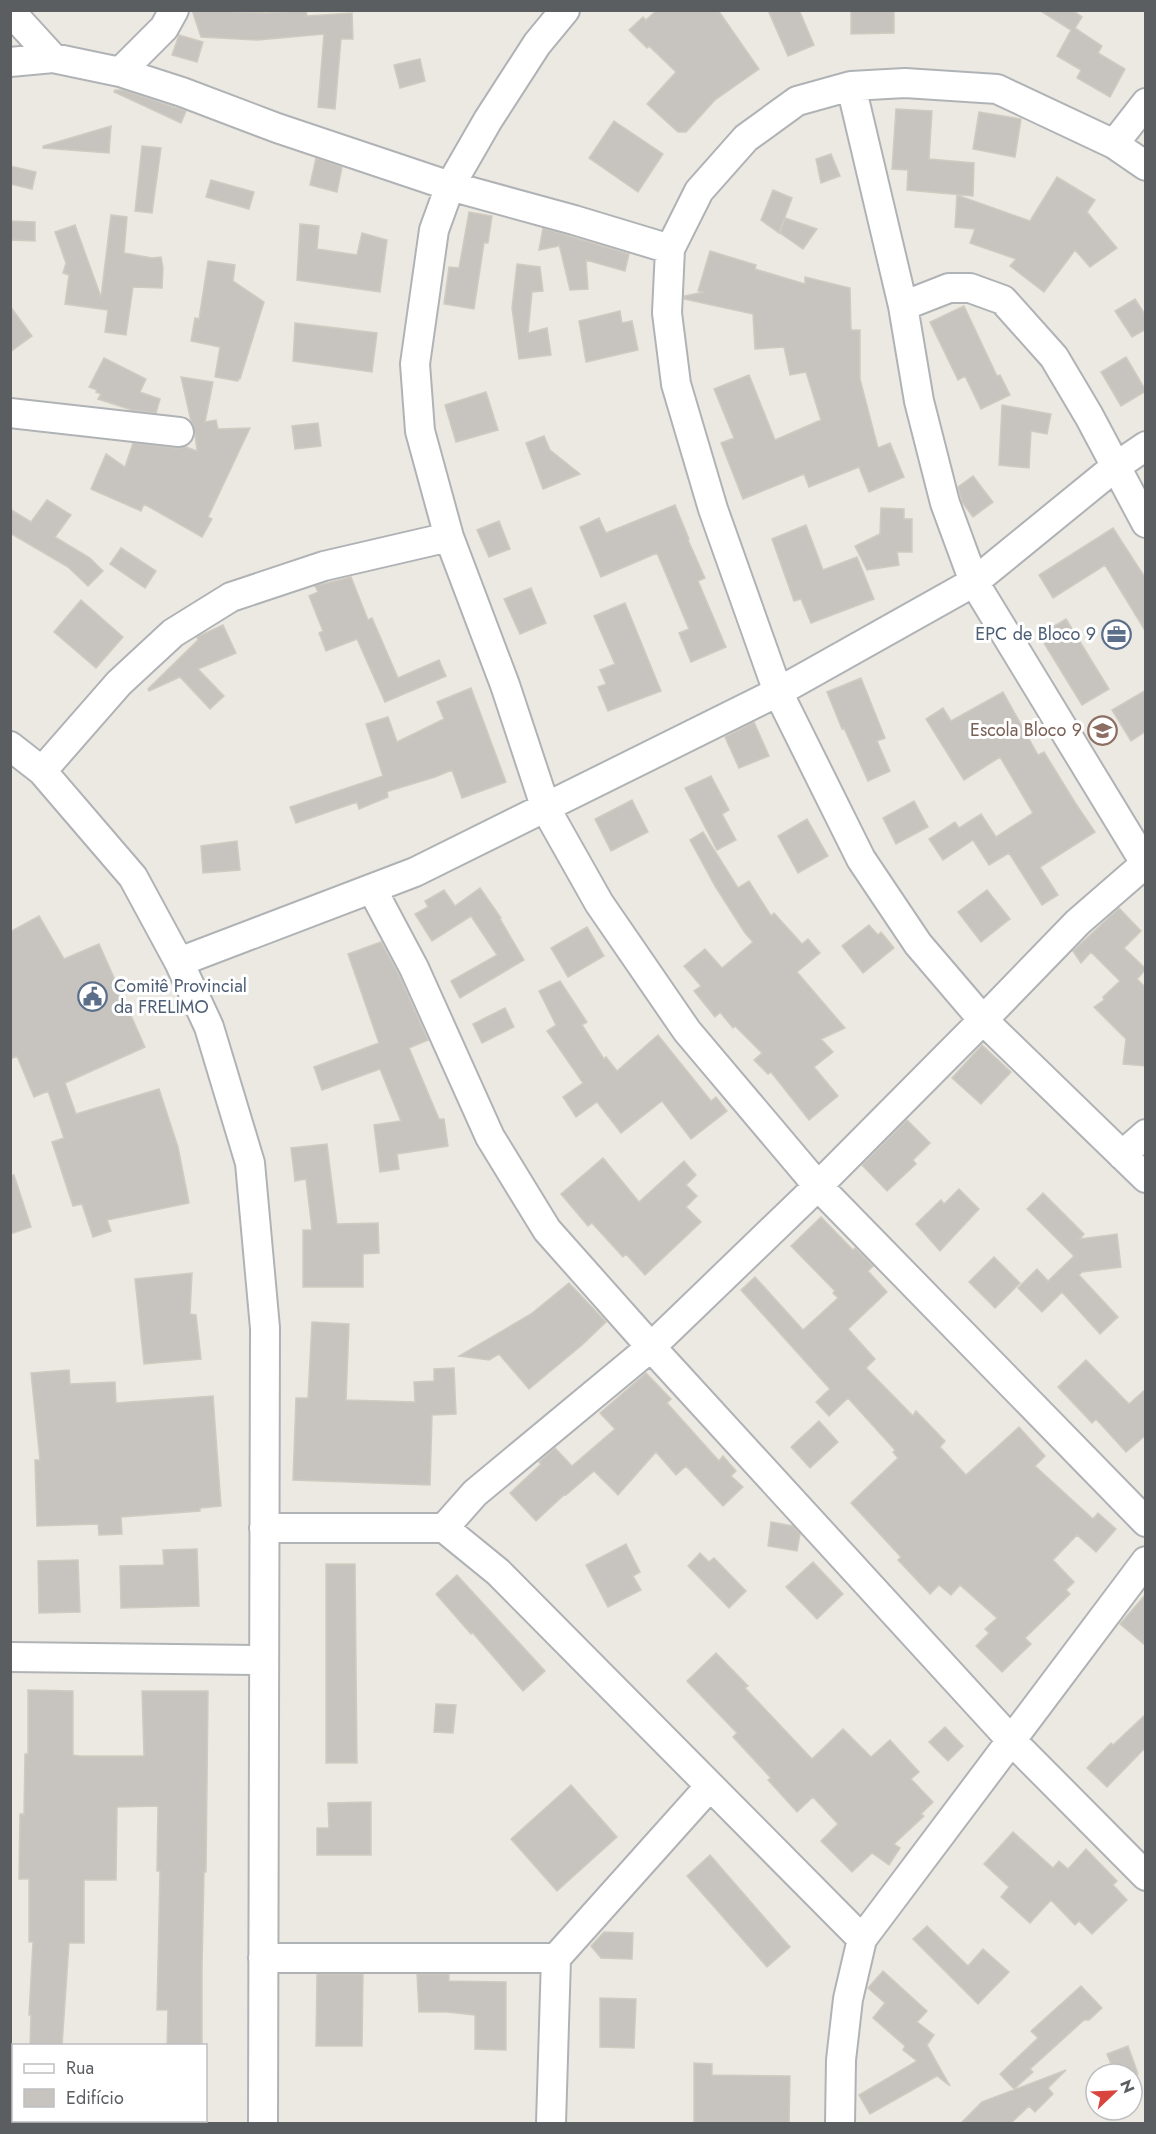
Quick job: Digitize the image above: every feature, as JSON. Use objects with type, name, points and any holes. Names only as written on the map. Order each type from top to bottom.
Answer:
[{"type":"street","points":[[120,72],[164,28],[174,10]]},
{"type":"street","points":[[565,10],[537,44],[450,186],[434,230],[415,364],[420,431],[449,537],[505,685],[546,809],[599,903],[687,1031],[818,1186],[1146,1522]]},
{"type":"street","points":[[10,12],[53,58]]},
{"type":"street","points":[[10,63],[53,58],[120,72],[450,186],[670,249]]},
{"type":"street","points":[[1146,166],[1114,144],[997,89],[905,83],[851,86],[797,101],[746,138],[699,191],[670,249],[668,313],[676,384],[713,508],[778,693],[861,859],[918,944],[983,1020],[1146,1178]]},
{"type":"street","points":[[444,1528],[475,1493],[651,1347],[818,1186],[1078,921],[1145,863],[974,582],[945,503],[921,412],[903,306],[851,86]]},
{"type":"street","points":[[1114,144],[1146,103]]},
{"type":"street","points":[[903,306],[949,288],[970,288],[1003,300],[1054,357],[1089,416],[1146,522]]},
{"type":"street","points":[[10,413],[179,432]]},
{"type":"street","points":[[179,962],[415,872],[778,693],[974,582],[1115,467],[1146,446]]},
{"type":"street","points":[[42,771],[119,683],[173,633],[231,597],[324,566],[449,537]]},
{"type":"street","points":[[13,752],[42,771],[133,877],[179,962],[209,1027],[250,1163],[265,1328],[263,2124]]},
{"type":"street","points":[[372,889],[414,968],[490,1137],[547,1230],[651,1347],[1011,1740],[1146,1876]]},
{"type":"street","points":[[1122,1155],[1146,1134]]},
{"type":"street","points":[[264,1528],[444,1528],[498,1572],[862,1939]]},
{"type":"street","points":[[840,2124],[841,2060],[848,1999],[862,1939],[1011,1740],[1141,1578]]},
{"type":"street","points":[[10,1657],[264,1660]]},
{"type":"street","points":[[550,2124],[556,1958],[710,1786]]},
{"type":"street","points":[[263,1958],[556,1958]]},
{"type":"building","points":[[192,10],[267,13],[306,10],[307,16],[352,13],[353,39],[341,39],[335,109],[318,107],[324,34],[258,40],[201,37]]},
{"type":"building","points":[[657,10],[718,10],[759,69],[715,100],[686,132],[678,132],[647,104],[676,72],[629,30],[643,17],[646,20]]},
{"type":"building","points":[[768,10],[799,10],[814,45],[788,56]]},
{"type":"building","points":[[851,10],[894,10],[894,33],[851,34]]},
{"type":"building","points":[[1039,10],[1072,10],[1082,17],[1075,28],[1102,46],[1098,53],[1125,69],[1110,97],[1077,78],[1081,70],[1057,56],[1071,30]]},
{"type":"building","points":[[179,35],[203,42],[197,62],[172,55]]},
{"type":"building","points":[[420,59],[425,81],[400,88],[394,65]]},
{"type":"building","points":[[123,90],[186,111],[181,123],[114,92]]},
{"type":"building","points":[[896,109],[932,111],[929,159],[974,163],[973,196],[907,190],[908,170],[892,169]]},
{"type":"building","points":[[979,112],[1021,119],[1015,157],[973,149]]},
{"type":"building","points":[[614,121],[663,154],[638,192],[589,158]]},
{"type":"building","points":[[111,126],[109,153],[43,148],[43,146]]},
{"type":"building","points":[[142,146],[161,148],[152,213],[135,211]]},
{"type":"building","points":[[831,154],[840,176],[821,183],[816,159]]},
{"type":"building","points":[[316,158],[342,167],[337,192],[310,185]]},
{"type":"building","points":[[10,166],[36,172],[32,189],[10,184]]},
{"type":"building","points":[[1057,177],[1095,200],[1087,212],[1117,248],[1090,267],[1075,250],[1044,292],[1010,266],[1016,259],[970,243],[975,229],[955,227],[957,195],[1030,221]]},
{"type":"building","points":[[211,180],[254,192],[249,209],[206,197]]},
{"type":"building","points":[[773,190],[792,198],[779,233],[761,220]]},
{"type":"building","points":[[469,212],[492,216],[488,243],[484,243],[474,309],[444,304],[449,267],[459,268]]},
{"type":"building","points":[[111,215],[127,217],[124,253],[152,258],[161,257],[163,268],[162,288],[133,287],[126,335],[105,332],[108,310],[65,304],[69,275],[63,273],[66,263],[55,232],[75,225],[101,297]]},
{"type":"building","points":[[785,218],[817,229],[803,249],[780,233]]},
{"type":"building","points":[[10,221],[35,222],[35,241],[10,240]]},
{"type":"building","points":[[300,224],[319,226],[317,249],[357,255],[362,233],[387,240],[380,292],[297,280]]},
{"type":"building","points":[[543,228],[629,254],[625,271],[586,260],[588,289],[570,290],[559,244],[559,246],[539,250]]},
{"type":"building","points":[[710,251],[756,265],[755,269],[805,284],[805,277],[850,288],[851,330],[860,330],[860,379],[878,448],[890,443],[904,477],[869,492],[859,467],[809,487],[804,474],[743,499],[721,443],[734,438],[714,389],[749,375],[775,440],[821,420],[806,372],[790,375],[784,347],[755,349],[753,314],[684,299],[684,296],[704,292],[698,291]]},
{"type":"building","points":[[208,261],[235,265],[233,281],[264,302],[238,381],[215,377],[220,347],[191,341],[195,318],[199,319]]},
{"type":"building","points":[[517,264],[540,267],[543,291],[532,292],[528,333],[547,328],[551,355],[519,359],[512,308]]},
{"type":"building","points":[[1135,299],[1146,316],[1146,329],[1132,337],[1115,311]]},
{"type":"building","points":[[10,306],[32,336],[10,352]]},
{"type":"building","points":[[964,306],[997,376],[1000,375],[1010,395],[981,409],[965,376],[958,380],[930,322]]},
{"type":"building","points":[[620,311],[622,323],[632,321],[638,350],[586,362],[579,321]]},
{"type":"building","points":[[295,323],[377,333],[372,372],[293,361]]},
{"type":"building","points":[[1126,357],[1146,391],[1121,406],[1101,372]]},
{"type":"building","points":[[104,358],[146,379],[140,392],[160,399],[156,413],[132,410],[98,399],[101,394],[89,387]]},
{"type":"building","points":[[181,377],[213,382],[205,422],[216,420],[218,429],[250,428],[208,517],[212,519],[202,537],[144,504],[141,511],[91,489],[106,454],[125,467],[133,443],[186,447],[197,451],[194,426]]},
{"type":"building","points":[[486,392],[498,430],[456,442],[445,405]]},
{"type":"building","points":[[1002,405],[1051,414],[1047,434],[1031,431],[1029,468],[999,465]]},
{"type":"building","points":[[318,423],[321,446],[295,449],[292,426]]},
{"type":"building","points":[[544,436],[550,450],[580,474],[543,489],[526,443]]},
{"type":"building","points":[[973,476],[993,502],[973,517],[962,502],[958,487]]},
{"type":"building","points":[[47,500],[71,515],[55,537],[90,558],[103,571],[88,586],[68,567],[10,533],[10,509],[31,522]]},
{"type":"building","points":[[675,505],[705,578],[698,581],[726,647],[691,662],[679,633],[689,629],[657,553],[601,577],[580,527],[599,518],[606,533]]},
{"type":"building","points":[[881,508],[904,509],[904,519],[912,519],[912,552],[897,552],[899,565],[867,570],[855,546],[880,534]]},
{"type":"building","points":[[499,521],[510,549],[489,557],[477,530]]},
{"type":"building","points":[[806,525],[823,570],[857,557],[874,599],[811,623],[801,599],[794,601],[772,539]]},
{"type":"building","points":[[1113,528],[1146,579],[1146,632],[1105,565],[1053,598],[1039,575]]},
{"type":"building","points":[[121,548],[156,571],[145,588],[110,564]]},
{"type":"building","points":[[351,577],[368,620],[372,618],[398,678],[439,660],[446,676],[385,702],[357,639],[326,651],[319,633],[323,631],[309,596],[318,592],[315,586]]},
{"type":"building","points":[[531,588],[546,623],[520,634],[504,599]]},
{"type":"building","points":[[81,600],[123,637],[96,668],[54,632]]},
{"type":"building","points":[[625,603],[661,691],[608,711],[598,687],[606,684],[600,670],[615,664],[594,616]]},
{"type":"building","points":[[1066,619],[1109,689],[1082,705],[1039,635]]},
{"type":"building","points":[[223,625],[236,653],[198,669],[224,696],[210,709],[180,677],[149,691],[148,689],[198,640],[197,637]]},
{"type":"building","points":[[861,678],[885,738],[877,741],[890,771],[868,781],[844,728],[842,729],[827,692]]},
{"type":"building","points":[[471,688],[506,782],[462,798],[452,770],[389,791],[387,792],[388,797],[359,809],[357,802],[296,823],[290,807],[383,776],[366,724],[388,717],[397,742],[444,719],[437,702]]},
{"type":"building","points":[[1146,690],[1146,731],[1131,741],[1112,710]]},
{"type":"building","points":[[1003,692],[1038,755],[1044,752],[1095,832],[1040,867],[1058,895],[1042,905],[1009,853],[989,865],[973,840],[943,860],[929,839],[955,822],[959,828],[981,814],[996,837],[1033,813],[1000,757],[964,780],[926,719],[943,708],[951,721]]},
{"type":"building","points":[[754,722],[769,756],[739,768],[725,737]]},
{"type":"building","points":[[711,776],[729,810],[722,814],[736,840],[717,850],[685,788]]},
{"type":"building","points":[[632,800],[648,832],[611,851],[595,819]]},
{"type":"building","points":[[914,801],[928,827],[896,844],[883,818]]},
{"type":"building","points":[[807,819],[828,856],[798,873],[778,836]]},
{"type":"building","points":[[703,832],[738,888],[749,881],[771,916],[774,913],[802,944],[808,939],[820,953],[797,972],[845,1028],[821,1039],[833,1052],[814,1067],[838,1096],[809,1120],[771,1072],[768,1074],[754,1060],[762,1053],[735,1026],[733,1028],[720,1012],[715,1017],[694,991],[701,986],[684,966],[705,949],[722,968],[753,942],[715,886],[690,840]]},
{"type":"building","points":[[237,841],[240,870],[203,873],[201,846]]},
{"type":"building","points":[[480,888],[501,918],[524,960],[460,998],[451,981],[497,955],[471,916],[432,941],[415,914],[428,907],[425,901],[444,890],[455,906]]},
{"type":"building","points":[[987,890],[1010,919],[981,942],[958,912]]},
{"type":"building","points":[[1119,908],[1141,931],[1124,948],[1146,969],[1137,979],[1146,988],[1146,1066],[1123,1064],[1126,1039],[1094,1007],[1104,1000],[1103,997],[1120,981],[1091,952],[1081,963],[1073,951]]},
{"type":"building","points":[[39,916],[64,959],[99,944],[145,1047],[65,1083],[76,1114],[159,1089],[178,1147],[189,1203],[107,1220],[111,1231],[93,1237],[82,1204],[73,1206],[52,1142],[64,1138],[48,1091],[34,1097],[17,1056],[10,1059],[10,932]]},
{"type":"building","points":[[869,925],[878,935],[881,932],[894,948],[863,973],[842,946]]},
{"type":"building","points":[[587,927],[604,956],[568,977],[551,948]]},
{"type":"building","points":[[381,942],[399,975],[428,1040],[409,1048],[439,1119],[444,1119],[448,1146],[397,1154],[399,1169],[380,1172],[374,1125],[401,1121],[380,1069],[322,1090],[314,1067],[379,1043],[348,954]]},
{"type":"building","points":[[560,981],[587,1022],[582,1025],[604,1059],[606,1057],[617,1071],[658,1035],[711,1101],[716,1097],[727,1111],[691,1139],[662,1101],[621,1133],[597,1102],[576,1117],[563,1097],[583,1083],[547,1031],[556,1025],[539,991]]},
{"type":"building","points":[[505,1008],[514,1027],[482,1043],[473,1024]]},
{"type":"building","points":[[982,1045],[1011,1072],[981,1104],[952,1078]]},
{"type":"building","points":[[907,1120],[930,1143],[913,1160],[916,1164],[887,1191],[862,1165]]},
{"type":"building","points":[[327,1144],[337,1224],[378,1223],[379,1253],[363,1254],[363,1287],[303,1287],[303,1230],[312,1230],[306,1179],[295,1181],[291,1148]]},
{"type":"building","points":[[603,1158],[639,1202],[684,1161],[696,1175],[686,1185],[697,1196],[686,1207],[701,1222],[645,1275],[626,1254],[623,1257],[592,1223],[588,1226],[561,1194]]},
{"type":"building","points":[[14,1175],[31,1227],[10,1234],[10,1176]]},
{"type":"building","points":[[959,1189],[979,1209],[940,1251],[916,1224],[941,1200],[944,1204]]},
{"type":"building","points":[[1043,1193],[1084,1234],[1080,1239],[1117,1234],[1121,1267],[1082,1272],[1079,1275],[1118,1317],[1100,1334],[1062,1292],[1042,1312],[1018,1288],[1037,1269],[1048,1281],[1074,1256],[1027,1209]]},
{"type":"building","points":[[821,1217],[853,1250],[855,1248],[873,1266],[868,1271],[887,1292],[848,1329],[875,1359],[866,1368],[913,1416],[916,1411],[945,1441],[940,1447],[966,1475],[1019,1427],[1045,1456],[1035,1466],[1093,1519],[1098,1513],[1116,1529],[1096,1552],[1077,1535],[1053,1560],[1074,1582],[1066,1590],[1070,1594],[1025,1638],[1031,1644],[1002,1672],[976,1646],[989,1633],[985,1629],[997,1618],[960,1585],[951,1595],[939,1585],[930,1594],[898,1560],[901,1557],[851,1503],[898,1458],[893,1452],[895,1450],[848,1398],[829,1416],[816,1402],[830,1389],[741,1290],[755,1277],[803,1330],[838,1298],[833,1293],[835,1291],[791,1246]]},
{"type":"building","points":[[994,1257],[1020,1283],[995,1308],[969,1282]]},
{"type":"building","points":[[192,1273],[190,1314],[196,1315],[201,1359],[144,1364],[135,1279]]},
{"type":"building","points":[[569,1283],[606,1322],[529,1389],[499,1354],[489,1360],[459,1356],[531,1314]]},
{"type":"building","points":[[312,1322],[349,1324],[346,1400],[415,1402],[414,1382],[434,1381],[434,1369],[454,1368],[456,1414],[432,1415],[430,1485],[293,1480],[296,1398],[308,1398]]},
{"type":"building","points":[[1086,1360],[1129,1404],[1146,1389],[1146,1435],[1126,1452],[1096,1419],[1092,1423],[1058,1387]]},
{"type":"building","points":[[69,1370],[70,1384],[115,1382],[116,1403],[213,1396],[221,1506],[200,1508],[200,1511],[121,1517],[122,1534],[99,1535],[98,1524],[37,1526],[35,1460],[40,1460],[31,1373]]},
{"type":"building","points":[[646,1373],[671,1399],[667,1403],[719,1461],[723,1456],[736,1471],[731,1476],[743,1487],[723,1506],[686,1466],[676,1475],[656,1452],[618,1495],[594,1471],[536,1521],[510,1493],[555,1448],[572,1466],[615,1429],[600,1413]]},
{"type":"building","points":[[819,1421],[838,1442],[810,1468],[791,1447]]},
{"type":"building","points":[[771,1522],[793,1526],[800,1534],[797,1551],[768,1546]]},
{"type":"building","points":[[626,1544],[640,1572],[633,1576],[641,1590],[608,1607],[586,1565]]},
{"type":"building","points":[[197,1549],[199,1606],[121,1608],[120,1566],[164,1565],[163,1550]]},
{"type":"building","points":[[700,1553],[709,1562],[714,1558],[746,1591],[729,1608],[688,1566]]},
{"type":"building","points":[[78,1560],[80,1612],[39,1613],[38,1561]]},
{"type":"building","points":[[813,1562],[843,1594],[817,1619],[786,1587]]},
{"type":"building","points":[[326,1564],[355,1564],[357,1763],[326,1763]]},
{"type":"building","points":[[457,1575],[545,1671],[523,1691],[436,1594]]},
{"type":"building","points":[[1146,1594],[1146,1646],[1120,1624]]},
{"type":"building","points":[[716,1653],[748,1686],[745,1688],[812,1759],[843,1729],[871,1757],[890,1740],[919,1772],[911,1779],[933,1802],[921,1814],[924,1816],[894,1844],[900,1848],[889,1865],[872,1853],[852,1872],[821,1841],[838,1824],[813,1797],[797,1812],[768,1780],[771,1778],[733,1737],[737,1733],[687,1681]]},
{"type":"building","points":[[28,1690],[73,1691],[73,1755],[79,1756],[144,1756],[142,1691],[208,1691],[202,2044],[167,2044],[168,2010],[157,2010],[160,1871],[157,1871],[158,1806],[117,1807],[116,1880],[84,1880],[84,1943],[69,1943],[62,2044],[30,2044],[31,2015],[29,2015],[33,1942],[29,1942],[29,1879],[19,1879],[20,1814],[24,1814],[25,1754],[28,1754]]},
{"type":"building","points":[[436,1704],[456,1705],[453,1733],[434,1732]]},
{"type":"building","points":[[1146,1714],[1146,1747],[1107,1787],[1087,1768],[1111,1743],[1113,1745]]},
{"type":"building","points":[[945,1727],[963,1746],[948,1761],[929,1742]]},
{"type":"building","points":[[571,1785],[617,1837],[557,1891],[511,1839]]},
{"type":"building","points":[[371,1802],[371,1855],[317,1855],[317,1828],[329,1828],[328,1803]]},
{"type":"building","points":[[1013,1832],[1053,1868],[1059,1861],[1068,1869],[1086,1849],[1117,1881],[1113,1885],[1127,1900],[1092,1934],[1079,1921],[1075,1925],[1051,1900],[1030,1923],[1001,1897],[1009,1887],[984,1864]]},
{"type":"building","points":[[710,1855],[790,1947],[767,1967],[687,1876]]},
{"type":"building","points":[[927,1926],[968,1966],[983,1949],[1009,1972],[978,2004],[913,1939]]},
{"type":"building","points":[[604,1932],[633,1933],[632,1959],[601,1958],[591,1946]]},
{"type":"building","points":[[883,1971],[927,2011],[917,2022],[934,2035],[927,2045],[950,2086],[937,2076],[870,2114],[859,2095],[917,2061],[903,2050],[905,2046],[873,2018],[885,2003],[868,1988]]},
{"type":"building","points":[[317,1974],[363,1974],[362,2046],[316,2046]]},
{"type":"building","points":[[417,1974],[449,1974],[449,1981],[506,1982],[506,2050],[475,2049],[475,2015],[419,2012]]},
{"type":"building","points":[[1081,1986],[1102,2008],[1089,2020],[1084,2020],[1030,2069],[1033,2072],[1014,2089],[1000,2074],[1038,2038],[1031,2031]]},
{"type":"building","points":[[600,1998],[636,1999],[634,2048],[600,2047]]},
{"type":"building","points":[[1128,2046],[1134,2062],[1110,2062],[1107,2054]]},
{"type":"building","points":[[694,2063],[712,2064],[712,2075],[790,2076],[789,2124],[694,2124]]},
{"type":"building","points":[[1066,2070],[1048,2088],[1053,2094],[1035,2112],[1029,2106],[1010,2124],[960,2124],[982,2102]]},
{"type":"place","name":"EPC de Bloco 9","points":[[1117,634]]},
{"type":"place","name":"Escola Bloco 9","points":[[1103,730]]},
{"type":"place","name":"Comitê Provincial da FRELIMO","points":[[93,996]]}]
